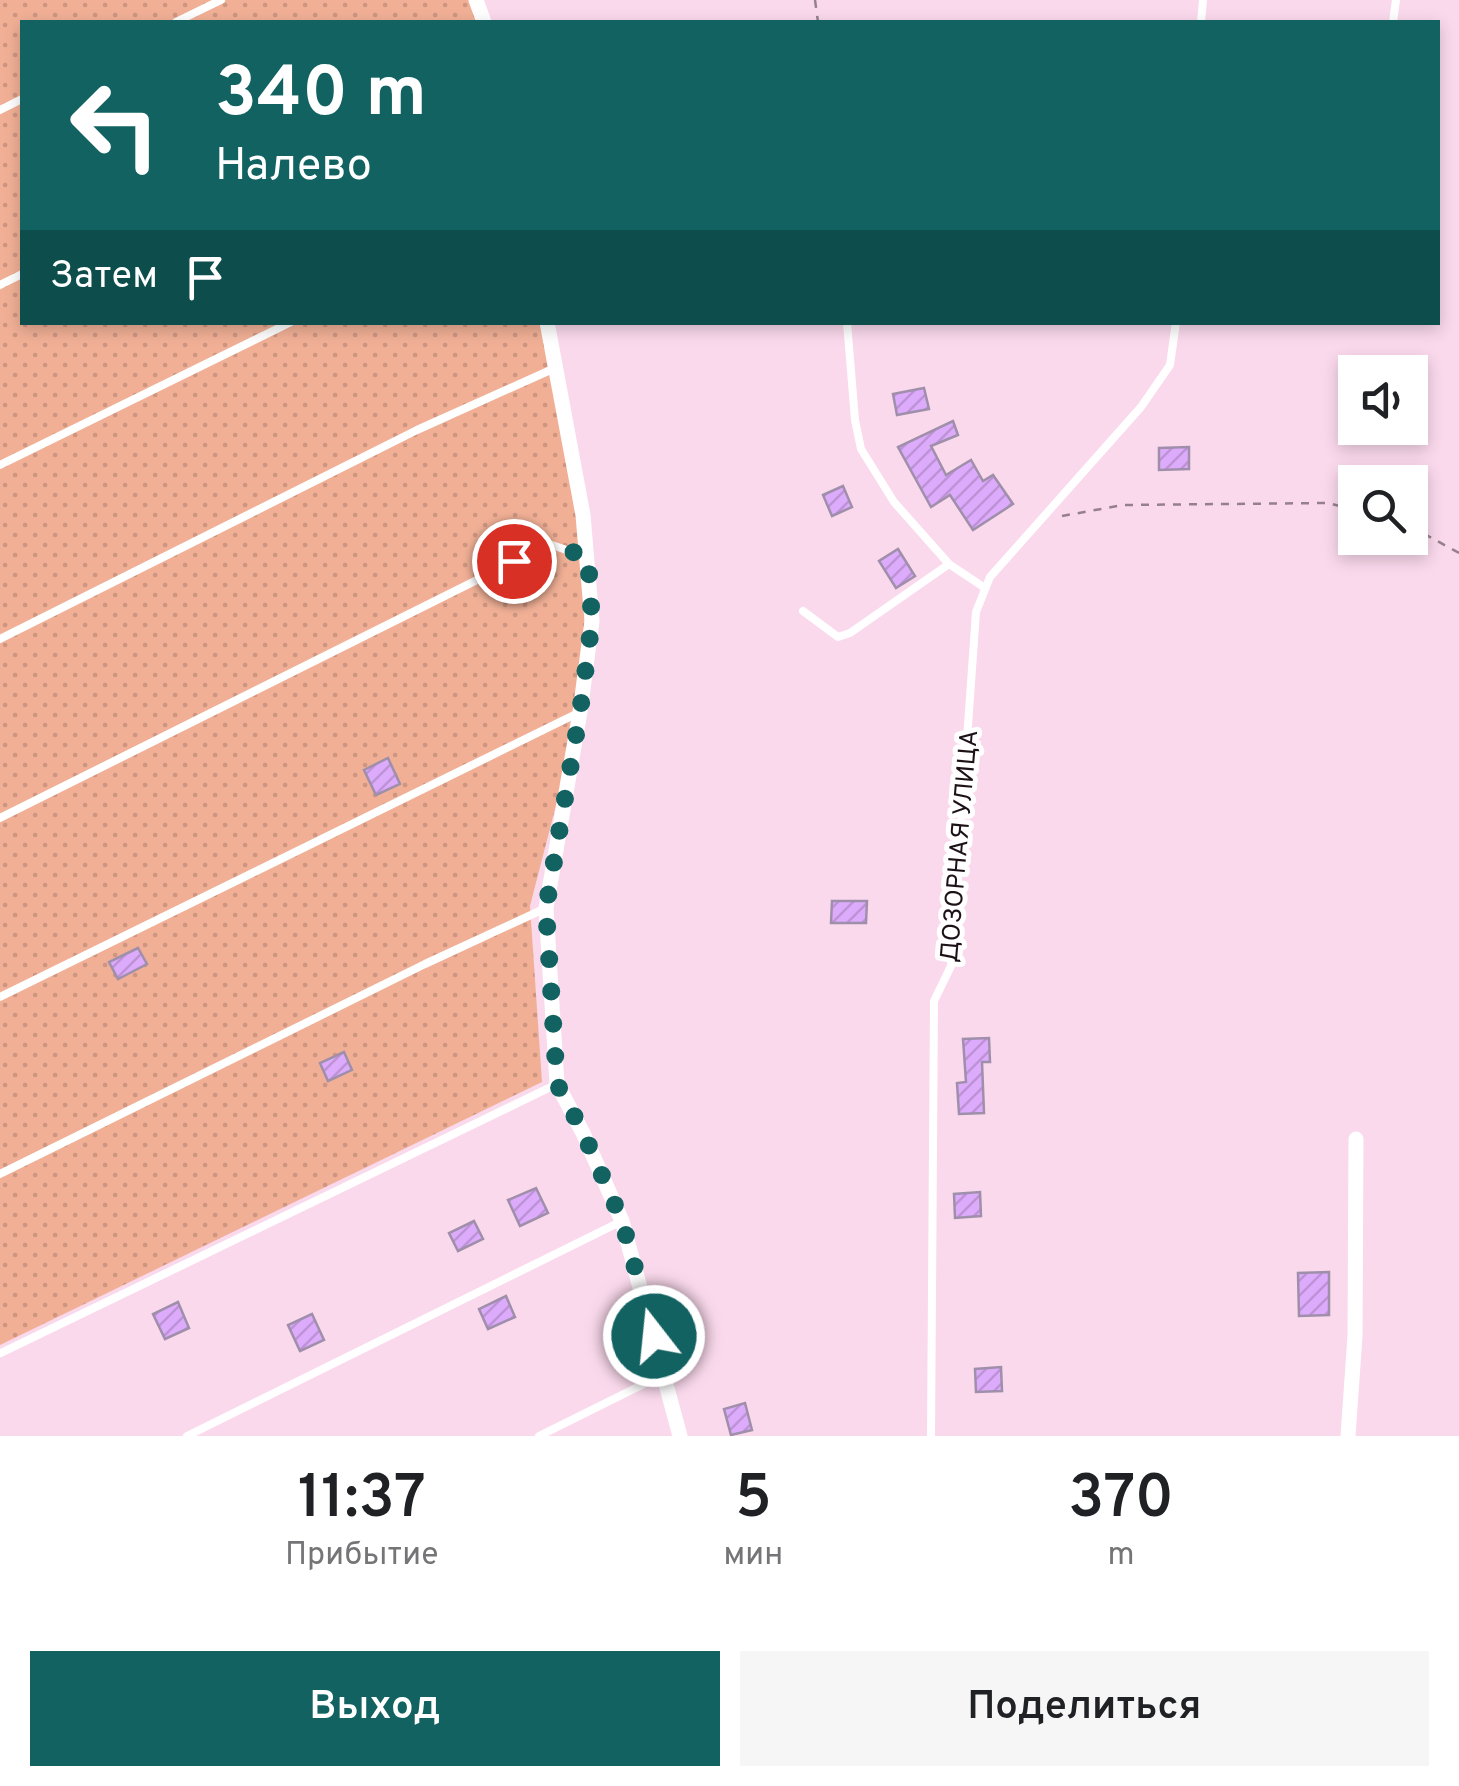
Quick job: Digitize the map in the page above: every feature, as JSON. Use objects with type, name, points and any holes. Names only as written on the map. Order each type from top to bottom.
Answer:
[{"type":"street","points":[[548,325],[588,557],[592,621],[546,908],[557,1084],[622,1221],[680,1436]]},
{"type":"street","points":[[1348,1436],[1355,1336],[1356,1139]]},
{"type":"lane","points":[[180,20],[221,0]]},
{"type":"lane","points":[[0,465],[285,325]]},
{"type":"lane","points":[[847,325],[861,449],[894,502],[949,564],[986,588]]},
{"type":"lane","name":"ДОЗОРНАЯ УЛИЦА","points":[[931,1436],[934,1001],[950,966],[976,612],[990,577],[1151,393],[1170,365],[1176,325]]},
{"type":"lane","points":[[0,639],[417,430],[555,368]]},
{"type":"lane","points":[[0,818],[549,544],[588,557]]},
{"type":"lane","points":[[803,612],[838,637],[850,633],[949,564]]},
{"type":"lane","points":[[0,997],[580,712]]},
{"type":"lane","points":[[0,1174],[546,908]]},
{"type":"lane","points":[[1,1353],[557,1084]]},
{"type":"lane","points":[[188,1436],[622,1221]]},
{"type":"lane","points":[[539,1436],[664,1374]]},
{"type":"path","points":[[1041,520],[1123,505],[1338,506]]},
{"type":"path","points":[[1428,536],[1459,553]]},
{"type":"shaded area","points":[[0,0],[476,0],[483,20],[20,20],[20,325],[547,325],[588,557],[580,712],[530,906],[542,1082],[0,1345]]},
{"type":"building","points":[[924,388],[929,409],[897,415],[893,394]]},
{"type":"building","points":[[953,421],[958,435],[931,446],[946,475],[971,460],[983,481],[993,475],[1013,504],[973,530],[950,495],[931,507],[898,447]]},
{"type":"building","points":[[1189,447],[1189,469],[1159,470],[1159,448]]},
{"type":"building","points":[[843,486],[852,507],[832,516],[823,495]]},
{"type":"building","points":[[898,549],[915,576],[896,588],[879,561]]},
{"type":"building","points":[[388,758],[400,784],[376,795],[364,770]]},
{"type":"building","points":[[832,901],[867,901],[866,923],[831,923]]},
{"type":"building","points":[[138,948],[147,964],[118,979],[109,962]]},
{"type":"building","points":[[989,1038],[990,1062],[982,1062],[984,1113],[959,1114],[957,1083],[966,1082],[963,1039]]},
{"type":"building","points":[[344,1052],[352,1070],[328,1081],[320,1063]]},
{"type":"building","points":[[536,1188],[548,1213],[520,1226],[508,1200]]},
{"type":"building","points":[[980,1192],[981,1216],[955,1218],[954,1194]]},
{"type":"building","points":[[474,1221],[483,1239],[458,1251],[449,1233]]},
{"type":"building","points":[[1329,1272],[1329,1315],[1299,1316],[1298,1273]]},
{"type":"building","points":[[506,1296],[515,1317],[488,1329],[479,1309]]},
{"type":"building","points":[[178,1302],[189,1328],[165,1339],[153,1314]]},
{"type":"building","points":[[312,1314],[324,1340],[300,1351],[288,1325]]},
{"type":"building","points":[[1001,1367],[1002,1391],[976,1392],[975,1369]]},
{"type":"building","points":[[745,1403],[752,1430],[731,1435],[724,1409]]},
{"type":"route","points":[[514,561],[549,544],[588,557],[592,621],[546,908],[557,1084],[622,1221],[654,1336]]}]
